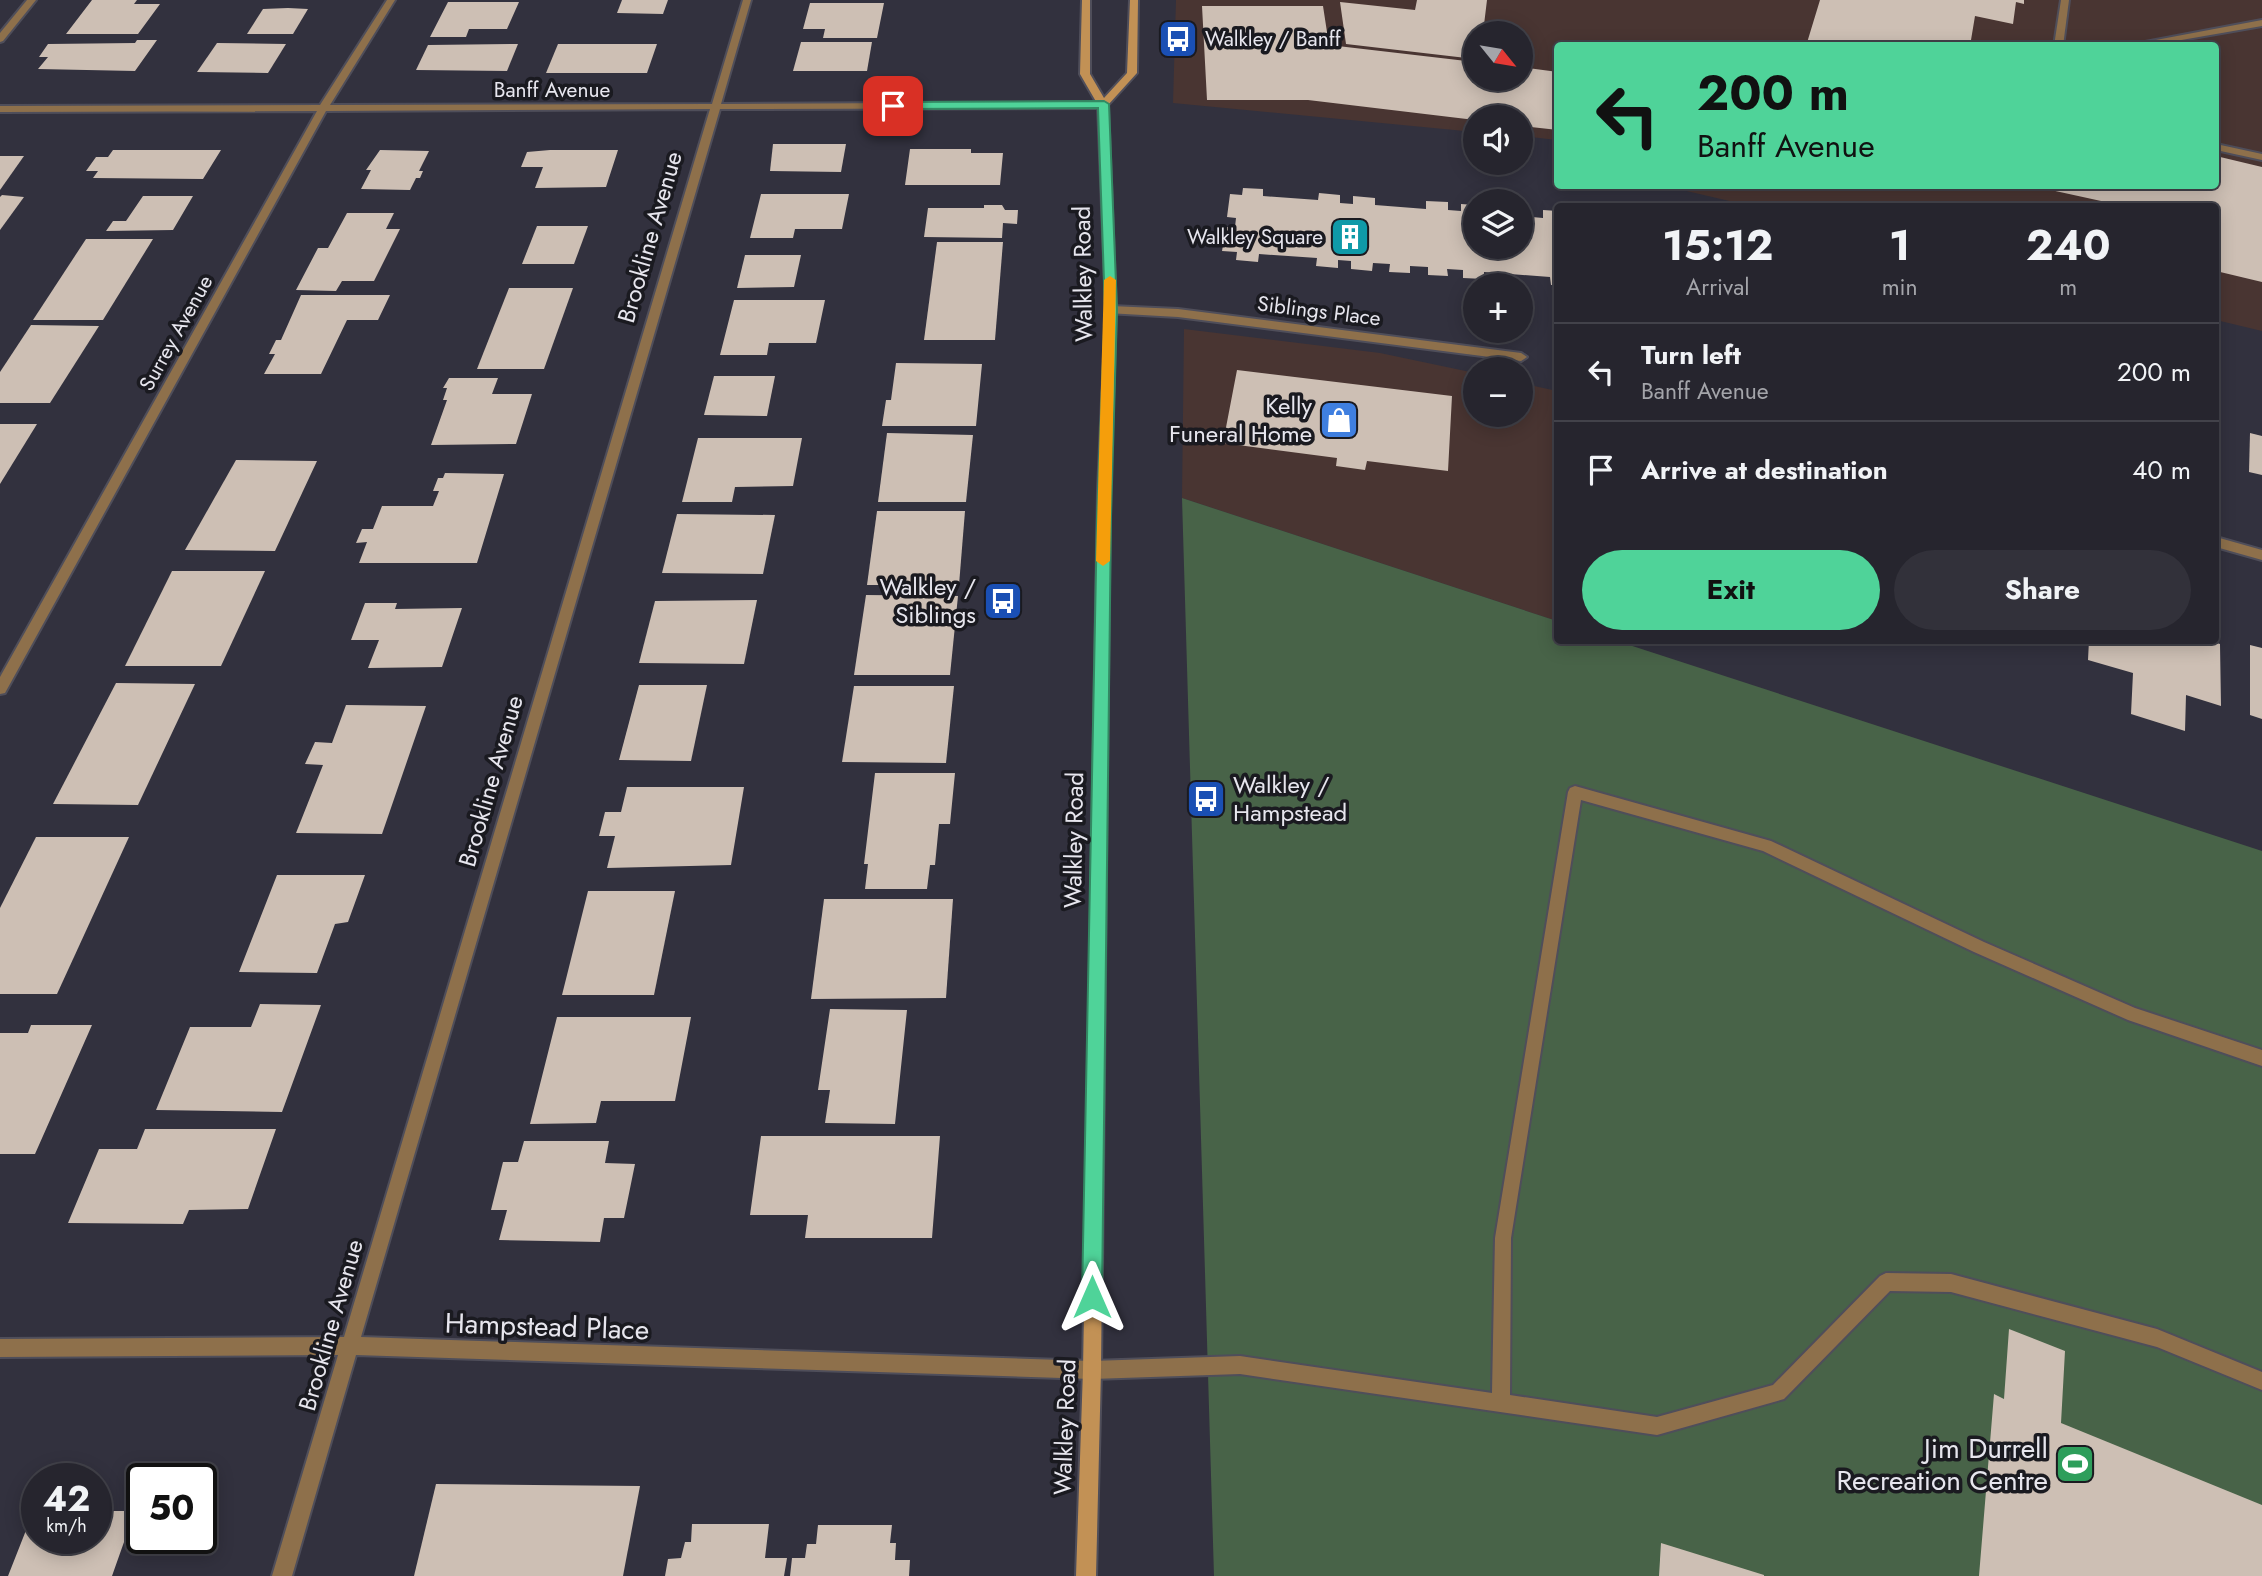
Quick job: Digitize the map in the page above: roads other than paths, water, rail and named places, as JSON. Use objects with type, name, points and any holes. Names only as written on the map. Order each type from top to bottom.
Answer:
[{"type":"main road","points":[[1086,0],[1085,74],[1104,104],[1132,73],[1134,0]]},
{"type":"main road","name":"Walkley Road","points":[[1086,1576],[1092,1370],[1104,504],[1111,310],[1104,104]]},
{"type":"street","points":[[0,39],[32,0]]},
{"type":"street","name":"Surrey Avenue","points":[[0,688],[322,110],[391,0]]},
{"type":"street","name":"Brookline Avenue","points":[[282,1576],[747,0]]},
{"type":"street","points":[[2059,42],[2065,0]]},
{"type":"street","points":[[2151,42],[2262,23]]},
{"type":"street","name":"Banff Avenue","points":[[0,110],[1104,104]]},
{"type":"street","points":[[2219,148],[2262,157]]},
{"type":"street","name":"Siblings Place","points":[[1111,310],[1178,313],[1521,357]]},
{"type":"street","points":[[2219,543],[2262,555]]},
{"type":"street","points":[[1501,1404],[1503,1238],[1575,792],[1766,845],[1979,947],[2133,1015],[2262,1058]]},
{"type":"street","name":"Hampstead Place","points":[[0,1348],[351,1346],[1092,1370],[1240,1364],[1657,1426],[1778,1393],[1885,1282],[1951,1283],[1964,1286],[2157,1338],[2262,1381]]},
{"type":"place","name":"Walkley / Banff","points":[[1178,39]]},
{"type":"place","name":"Walkley Square","points":[[1350,237]]},
{"type":"place","name":"Kelly Funeral Home","points":[[1339,420]]},
{"type":"place","name":"Walkley / Siblings","points":[[1003,601]]},
{"type":"place","name":"Walkley / Hampstead","points":[[1206,799]]},
{"type":"place","name":"Jim Durrell Recreation Centre","points":[[2075,1464]]}]
